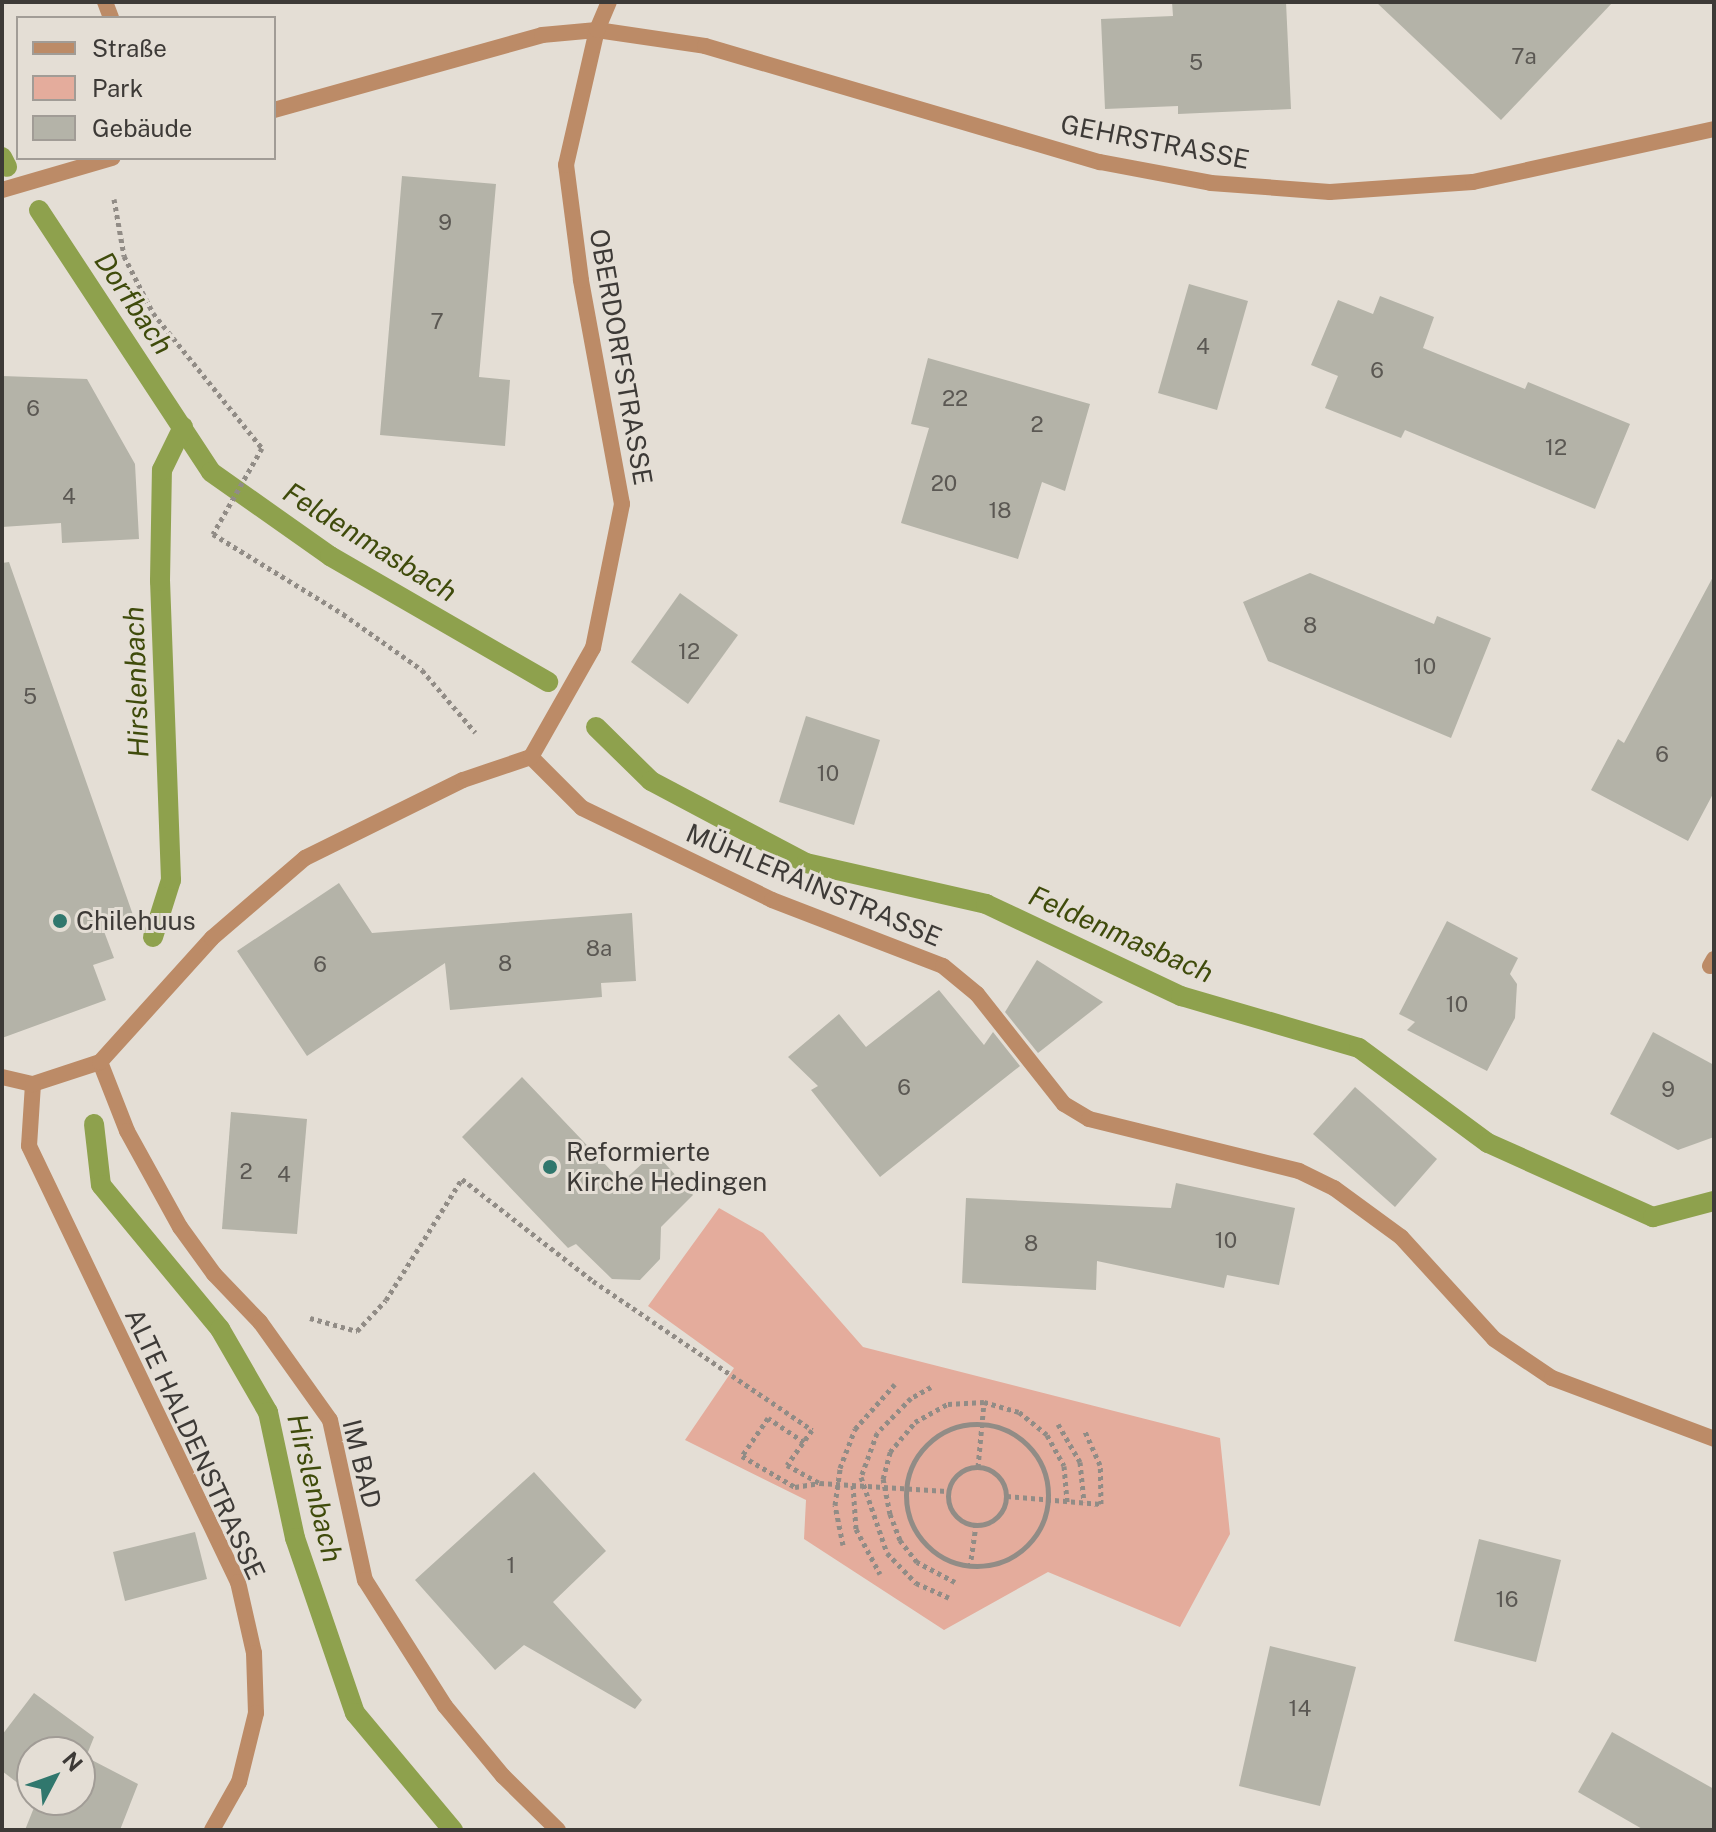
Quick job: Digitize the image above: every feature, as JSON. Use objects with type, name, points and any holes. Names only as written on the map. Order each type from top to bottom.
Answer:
[{"type":"street","name":"OBERDORFSTRASSE","points":[[531,757],[593,648],[622,504],[581,280],[566,165],[597,30],[609,2]]},
{"type":"street","name":"GEHRSTRASSE","points":[[276,109],[542,35],[597,30],[705,46],[1100,162],[1211,183],[1330,192],[1473,182],[1714,129]]},
{"type":"street","points":[[2,190],[105,160]]},
{"type":"street","points":[[2,1077],[33,1084],[100,1062],[212,938],[305,858],[498,767],[531,757]]},
{"type":"street","name":"MÜHLERAINSTRASSE","points":[[531,757],[582,808],[772,900],[943,966],[977,994],[1064,1104],[1089,1119],[1299,1171],[1334,1188],[1401,1237],[1494,1339],[1552,1378],[1714,1439]]},
{"type":"street","name":"IM BAD","points":[[100,1062],[127,1131],[180,1227],[260,1322],[330,1420],[365,1580],[445,1706],[503,1776],[558,1830]]},
{"type":"street","name":"ALTE HALDENSTRASSE","points":[[33,1084],[29,1146],[238,1582],[254,1653],[256,1713],[239,1782],[212,1830]]},
{"type":"path","points":[[119,211],[124,256],[153,313],[262,448],[258,460],[213,534],[343,614],[422,670],[473,729],[498,767]]},
{"type":"path","points":[[236,1297],[357,1331],[386,1300],[462,1179],[593,1281],[812,1430],[787,1465],[820,1483]]},
{"type":"path","points":[[843,1545],[837,1484],[855,1429],[895,1384]]},
{"type":"path","points":[[931,1387],[911,1398],[877,1433],[861,1477],[887,1553],[916,1583],[949,1598]]},
{"type":"path","points":[[978,1467],[984,1402]]},
{"type":"path","points":[[955,1582],[917,1562],[900,1540],[883,1479],[890,1452],[915,1422],[948,1404],[984,1402],[1019,1412],[1047,1435],[1064,1466],[1067,1502]]},
{"type":"path","points":[[804,1442],[768,1418],[742,1456],[795,1487],[820,1483],[947,1491]]},
{"type":"path","points":[[983,1423],[1010,1431],[1032,1448],[1047,1473],[1050,1499],[1031,1543],[993,1565],[970,1567],[940,1555],[916,1532],[905,1488],[913,1461],[930,1439],[955,1425],[983,1423]]},
{"type":"path","points":[[1058,1424],[1080,1462],[1084,1502]]},
{"type":"path","points":[[1007,1496],[1101,1504],[1103,1485],[1085,1431]]},
{"type":"path","points":[[978,1467],[1003,1482],[1007,1496],[992,1521],[976,1525],[960,1520],[950,1506],[947,1491],[954,1477],[978,1467]]},
{"type":"path","points":[[853,1485],[856,1529],[880,1574]]},
{"type":"path","points":[[970,1567],[976,1525]]},
{"type":"green space","points":[[719,1208],[763,1233],[863,1347],[1220,1438],[1230,1534],[1180,1627],[1048,1572],[944,1630],[804,1539],[806,1500],[685,1440],[734,1368],[648,1306]]},
{"type":"building","points":[[1172,2],[1286,2],[1291,109],[1178,114],[1178,106],[1105,109],[1101,19],[1173,16]]},
{"type":"building","points":[[1376,2],[1613,2],[1501,120]]},
{"type":"building","points":[[402,176],[496,184],[479,377],[510,380],[505,446],[380,435]]},
{"type":"building","points":[[1189,284],[1248,301],[1217,410],[1158,393]]},
{"type":"building","points":[[1380,296],[1434,317],[1423,348],[1525,389],[1528,382],[1630,424],[1595,509],[1405,430],[1401,438],[1325,408],[1338,376],[1311,365],[1338,300],[1373,314]]},
{"type":"building","points":[[928,358],[1090,404],[1065,491],[1042,482],[1018,559],[901,523],[929,428],[911,424]]},
{"type":"building","points":[[2,376],[87,379],[135,464],[139,539],[62,543],[61,523],[2,527]]},
{"type":"building","name":"Chilehuus","points":[[9,562],[133,915],[102,926],[114,958],[93,965],[106,1000],[2,1038],[2,563]]},
{"type":"building","points":[[1310,573],[1434,624],[1437,616],[1491,638],[1451,738],[1268,661],[1243,602]]},
{"type":"building","points":[[1714,575],[1714,792],[1688,841],[1591,790],[1618,739],[1624,743]]},
{"type":"building","points":[[680,593],[738,635],[688,704],[631,662]]},
{"type":"building","points":[[806,716],[880,740],[854,825],[779,802]]},
{"type":"building","points":[[339,883],[372,933],[632,913],[636,981],[601,983],[602,997],[450,1010],[445,963],[307,1056],[237,951]]},
{"type":"building","points":[[1447,921],[1518,958],[1510,974],[1517,984],[1515,1018],[1487,1071],[1407,1030],[1415,1022],[1399,1014]]},
{"type":"building","points":[[1037,960],[1103,1002],[1038,1053],[1005,1012]]},
{"type":"building","points":[[939,990],[984,1045],[993,1032],[1020,1066],[880,1177],[811,1090],[818,1086],[788,1057],[839,1014],[866,1047]]},
{"type":"building","points":[[1653,1032],[1714,1065],[1714,1137],[1678,1150],[1610,1114]]},
{"type":"building","name":"Reformierte Kirche Hedingen","points":[[522,1077],[622,1182],[655,1152],[693,1195],[661,1227],[660,1259],[640,1280],[612,1279],[576,1244],[568,1248],[462,1137]]},
{"type":"building","points":[[1355,1087],[1437,1159],[1395,1207],[1313,1134]]},
{"type":"building","points":[[231,1112],[307,1119],[297,1234],[222,1229]]},
{"type":"building","points":[[1176,1183],[1295,1208],[1279,1285],[1227,1275],[1224,1288],[1097,1261],[1096,1290],[962,1283],[966,1198],[1171,1208]]},
{"type":"building","points":[[534,1472],[606,1551],[553,1602],[642,1700],[635,1709],[524,1645],[495,1670],[415,1580]]},
{"type":"building","points":[[195,1532],[207,1579],[125,1601],[113,1552]]},
{"type":"building","points":[[1479,1539],[1561,1560],[1536,1662],[1454,1641]]},
{"type":"building","points":[[1270,1646],[1356,1667],[1320,1806],[1239,1786]]},
{"type":"building","points":[[34,1693],[93,1736],[16,1736],[16,1782],[2,1771],[2,1735]]},
{"type":"building","points":[[1612,1732],[1714,1789],[1714,1830],[1644,1830],[1578,1792]]},
{"type":"building","points":[[96,1762],[138,1784],[120,1830],[25,1830],[31,1816],[96,1816]]},
{"type":"waterway","name":"Dorfbach","points":[[2,157],[7,167]]},
{"type":"waterway","name":"Feldenmasbach","points":[[39,210],[211,472],[330,556],[548,682]]},
{"type":"waterway","name":"Hirslenbach","points":[[153,937],[171,880],[160,581],[162,470],[183,427]]},
{"type":"waterway","name":"Feldenmasbach","points":[[596,727],[651,781],[806,863],[986,904],[1181,996],[1359,1048],[1488,1143],[1653,1217],[1714,1201]]},
{"type":"waterway","name":"Hirslenbach","points":[[94,1124],[101,1185],[220,1329],[268,1412],[295,1538],[355,1713],[453,1830]]},
{"type":"place","name":"Chilehuus","points":[[60,921]]},
{"type":"place","name":"Reformierte Kirche Hedingen","points":[[550,1167]]}]
